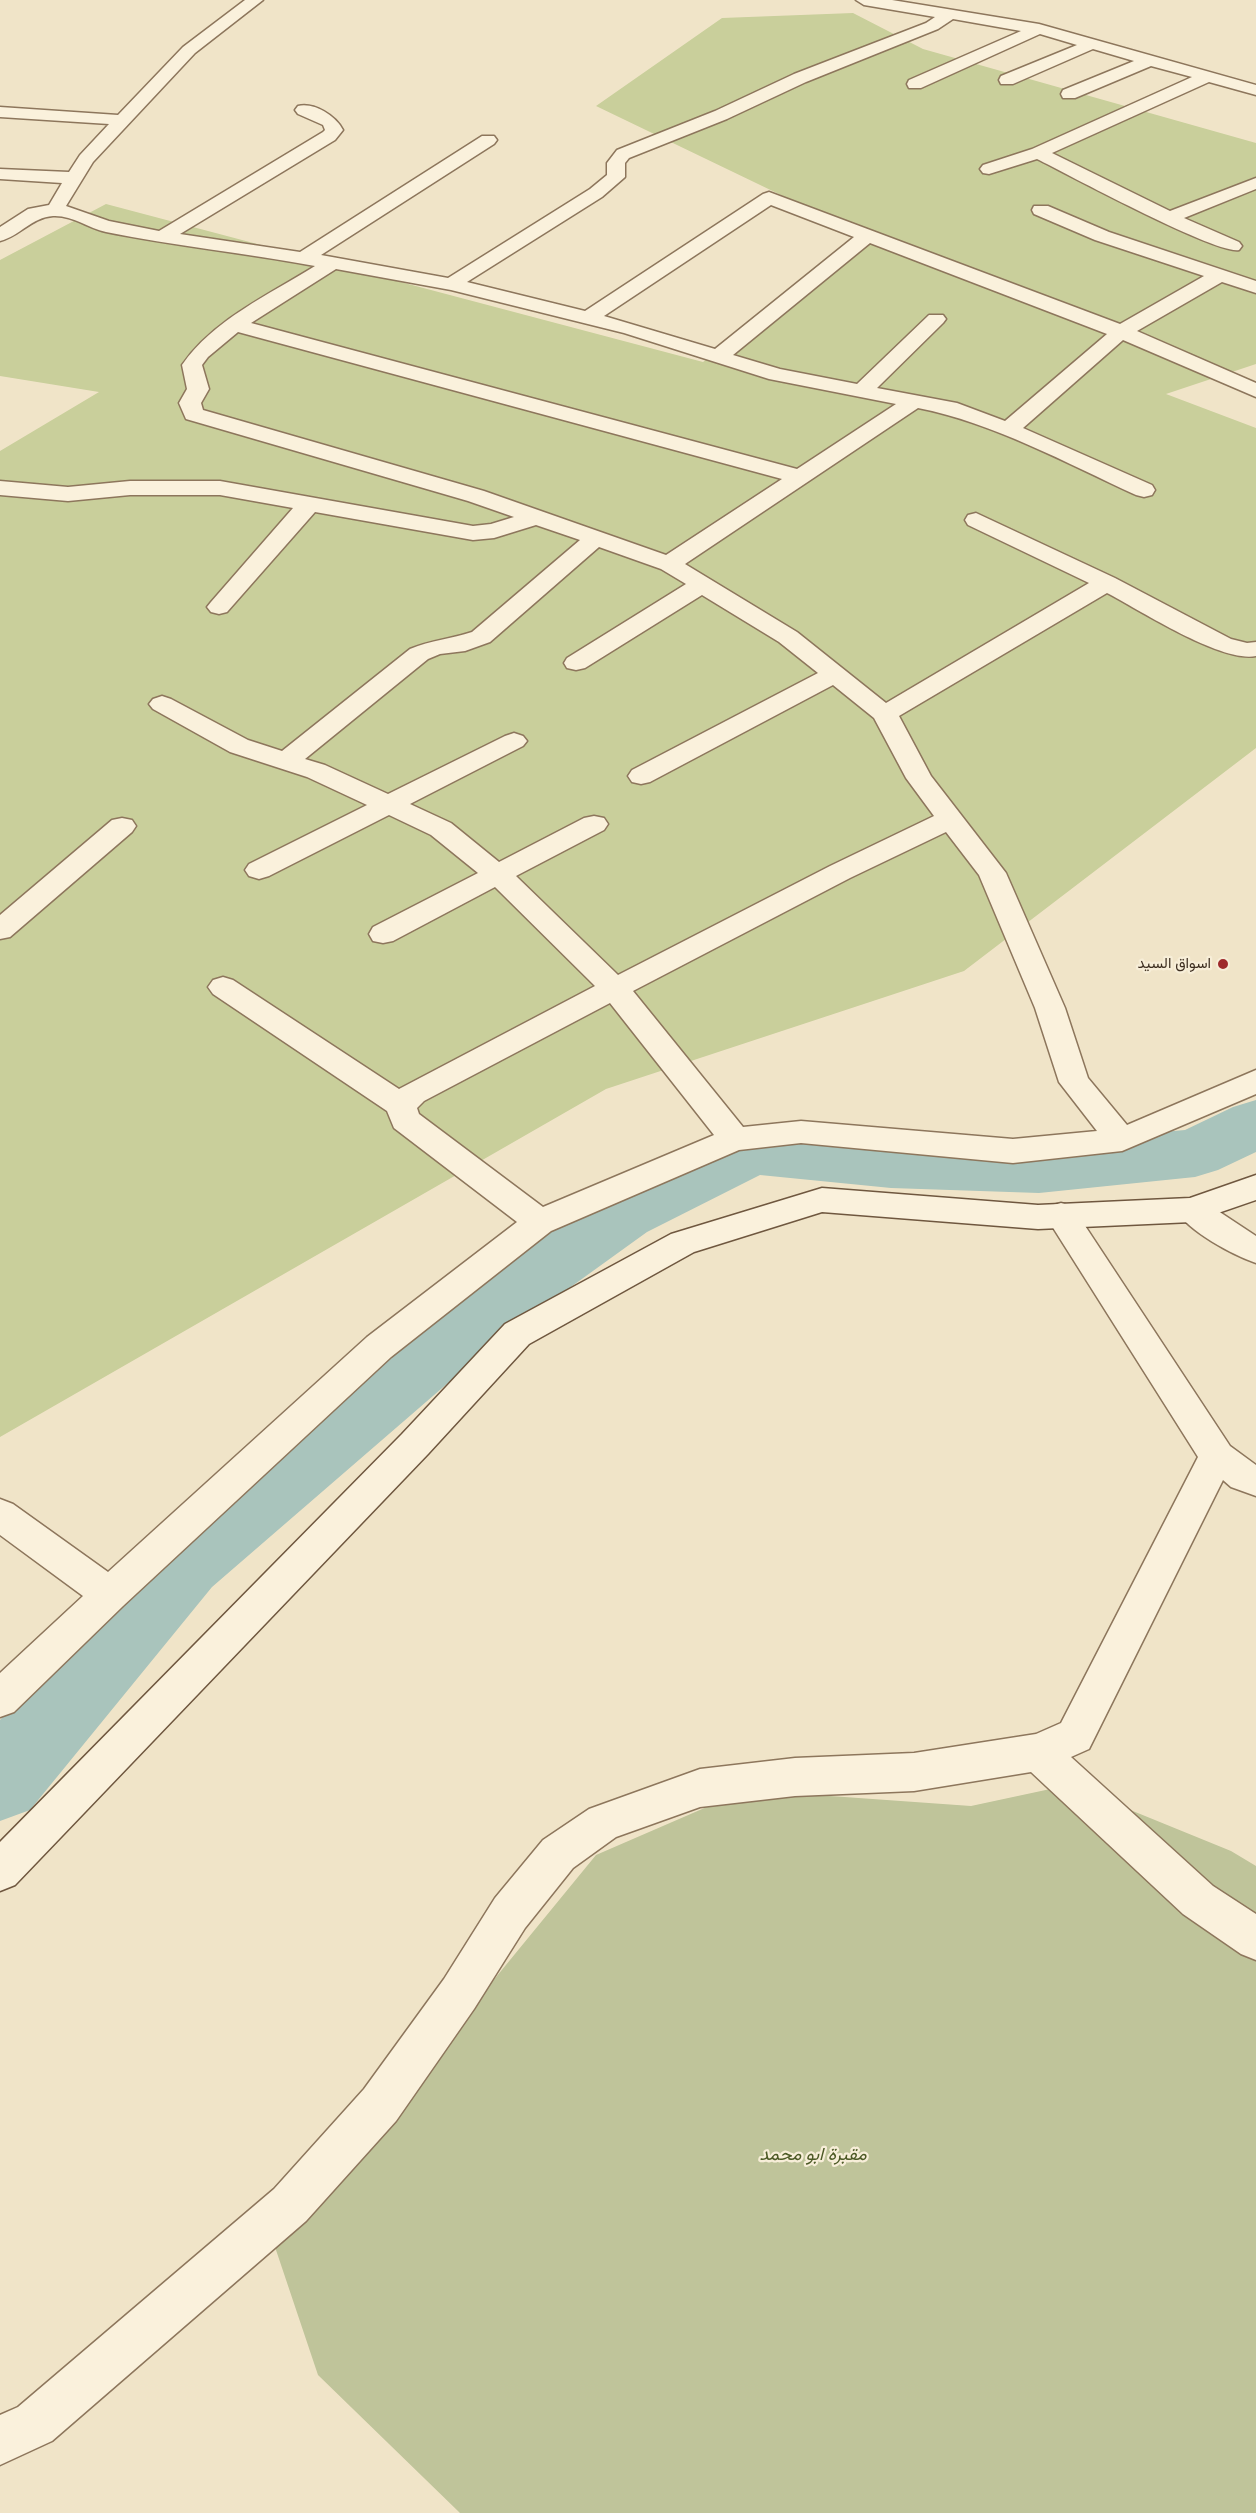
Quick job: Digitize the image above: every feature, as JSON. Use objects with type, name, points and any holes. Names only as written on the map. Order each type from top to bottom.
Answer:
[{"type":"street","points":[[55,210],[86,159],[189,50],[255,0]]},
{"type":"street","points":[[864,0],[1039,29],[1256,90]]},
{"type":"street","points":[[451,284],[596,193],[616,177],[616,163],[623,154],[721,115],[800,78],[932,26],[950,14]]},
{"type":"street","points":[[915,84],[1039,29]]},
{"type":"street","points":[[1007,80],[1092,44]]},
{"type":"street","points":[[1069,94],[1150,60]]},
{"type":"street","points":[[989,169],[1038,153],[1208,76]]},
{"type":"street","points":[[162,237],[328,136],[334,130],[330,122],[304,110]]},
{"type":"street","points":[[0,112],[123,120]]},
{"type":"street","points":[[304,257],[488,140]]},
{"type":"street","points":[[1038,153],[1169,218],[1232,246]]},
{"type":"street","points":[[0,174],[74,178]]},
{"type":"street","points":[[1169,218],[1256,183]]},
{"type":"street","points":[[588,318],[770,198],[1121,332],[1256,391]]},
{"type":"street","points":[[4,230],[35,213],[55,210],[72,213],[104,226],[162,237],[335,262],[451,284],[631,329],[776,375],[949,408],[1008,429],[1144,490]]},
{"type":"street","points":[[1041,210],[1102,236],[1256,287]]},
{"type":"street","points":[[718,357],[867,236]]},
{"type":"street","points":[[335,262],[235,326],[196,357],[192,365],[198,389],[190,403],[194,414],[476,496],[669,564],[788,637],[885,714],[919,778],[949,820],[992,873],[1050,1008],[1074,1082],[1122,1140]]},
{"type":"street","points":[[1008,429],[1121,332],[1220,275]]},
{"type":"street","points":[[862,391],[936,319]]},
{"type":"street","points":[[235,326],[801,477]]},
{"type":"street","points":[[669,564],[915,401]]},
{"type":"street","points":[[0,488],[68,494],[130,488],[220,488],[473,533],[494,531],[537,517]]},
{"type":"street","points":[[219,607],[309,504]]},
{"type":"street","points":[[976,520],[1107,583],[1222,644],[1246,651],[1256,649]]},
{"type":"street","points":[[286,761],[419,654],[436,647],[456,646],[481,637],[596,538]]},
{"type":"street","points":[[885,714],[1107,583]]},
{"type":"street","points":[[576,663],[702,584]]},
{"type":"street","points":[[641,776],[834,674]]},
{"type":"street","points":[[162,704],[239,746],[316,771],[441,829],[517,891],[615,989],[735,1139]]},
{"type":"street","points":[[259,870],[514,741]]},
{"type":"street","points":[[401,1105],[413,1093],[840,872],[949,820]]},
{"type":"street","points":[[383,934],[594,824]]},
{"type":"street","points":[[0,930],[123,826]]},
{"type":"street","points":[[223,987],[401,1105],[405,1120],[540,1222]]},
{"type":"street","points":[[0,1700],[110,1594],[379,1347],[540,1222],[735,1139],[801,1132],[1014,1151],[1122,1140],[1229,1095],[1256,1081]]},
{"type":"street","points":[[0,1871],[415,1444],[517,1334],[683,1243],[822,1200],[1038,1217],[1192,1210],[1256,1187]]},
{"type":"street","points":[[1192,1210],[1239,1242],[1256,1250]]},
{"type":"street","points":[[1061,1215],[1217,1456],[1244,1476],[1256,1481]]},
{"type":"street","points":[[0,2440],[35,2424],[290,2205],[381,2105],[459,1994],[510,1913],[558,1854],[603,1823],[700,1788],[795,1777],[914,1772],[1038,1752],[1075,1736],[1217,1456]]},
{"type":"street","points":[[0,1515],[110,1594]]},
{"type":"street","points":[[1038,1752],[1198,1900],[1256,1939]]},
{"type":"green space","points":[[853,13],[923,49],[1256,143],[1256,364],[1166,394],[1256,428],[1256,748],[964,971],[606,1089],[0,1437],[0,451],[99,392],[0,376],[0,260],[106,204],[703,362],[864,235],[596,106],[722,18]]},
{"type":"green space","name":"مقبرة ابو محمد","points":[[1069,1785],[1231,1851],[1256,1866],[1256,2513],[460,2513],[318,2375],[275,2247],[596,1855],[746,1790],[971,1806]]},
{"type":"waterway","points":[[0,1782],[184,1563],[475,1318],[623,1214],[752,1150],[891,1164],[1039,1168],[1195,1153],[1256,1124]]},
{"type":"place","name":"اسواق السيد","points":[[1223,964]]}]
